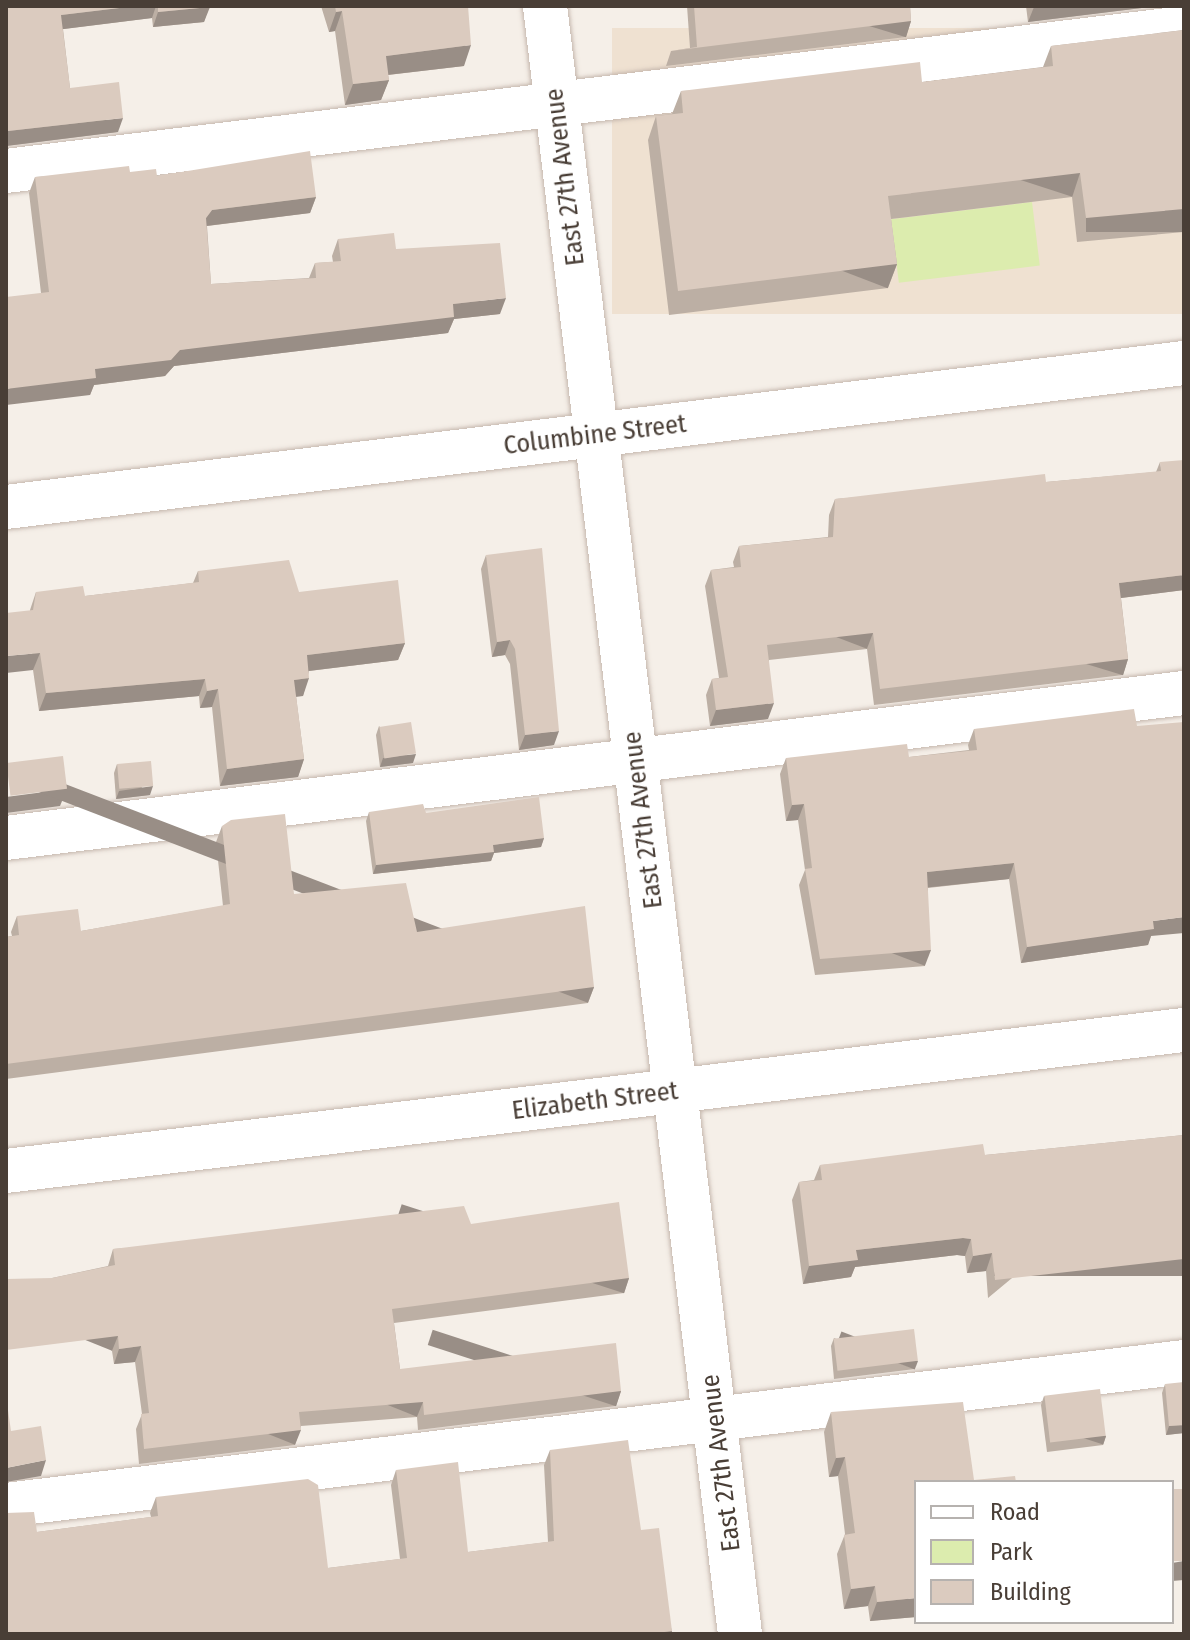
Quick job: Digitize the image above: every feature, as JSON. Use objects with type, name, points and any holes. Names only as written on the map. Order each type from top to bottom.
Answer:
[{"type":"street","name":"East 27th Avenue","points":[[545,6],[740,1634]]},
{"type":"street","points":[[6,171],[1184,28]]},
{"type":"street","name":"Columbine Street","points":[[6,507],[1184,363]]},
{"type":"street","points":[[6,838],[1184,693]]},
{"type":"street","name":"Elizabeth Street","points":[[6,1171],[1184,1030]]},
{"type":"street","points":[[6,1505],[1184,1362]]},
{"type":"shaded area","points":[[612,28],[1184,28],[1184,314],[612,314]]},
{"type":"green space","points":[[1032,202],[1040,266],[899,283],[891,219]]},
{"type":"building","points":[[6,6],[136,6],[61,15],[70,88],[119,82],[123,118],[6,133]]},
{"type":"building","points":[[158,6],[209,6],[210,7],[158,12]]},
{"type":"building","points":[[335,6],[468,6],[471,45],[386,56],[389,80],[353,84],[342,11],[336,12]]},
{"type":"building","points":[[694,6],[910,6],[911,21],[671,51],[697,47]]},
{"type":"building","points":[[1184,30],[1184,209],[1086,218],[1080,173],[888,196],[897,264],[678,291],[656,116],[683,113],[681,91],[920,62],[922,82],[1053,66],[1051,46]]},
{"type":"building","points":[[310,151],[316,197],[212,210],[206,218],[211,284],[316,278],[315,263],[341,261],[338,239],[394,233],[396,249],[500,243],[506,298],[453,304],[454,317],[180,350],[171,360],[95,369],[96,378],[6,389],[6,297],[49,292],[35,177],[129,166],[130,172],[156,169],[157,176]]},
{"type":"building","points":[[1184,460],[1184,575],[1119,583],[1128,659],[880,689],[873,633],[767,645],[774,703],[716,710],[712,679],[728,677],[711,570],[741,567],[739,546],[833,537],[835,499],[1045,474],[1046,482],[1161,471],[1160,462]]},
{"type":"building","points":[[542,548],[559,731],[525,735],[515,649],[510,640],[497,642],[486,555]]},
{"type":"building","points":[[289,560],[299,592],[398,580],[405,643],[307,655],[309,678],[294,680],[304,759],[227,769],[218,689],[207,691],[205,679],[46,693],[40,653],[6,656],[6,613],[33,610],[36,592],[83,586],[85,596],[199,582],[198,571]]},
{"type":"building","points":[[1134,709],[1137,726],[1184,722],[1184,917],[1153,921],[1154,929],[1027,947],[1014,863],[927,872],[931,950],[820,959],[805,869],[812,868],[804,804],[792,805],[786,758],[907,744],[909,757],[977,750],[974,729]]},
{"type":"building","points":[[411,722],[416,754],[384,759],[379,727]]},
{"type":"building","points":[[63,756],[67,789],[10,796],[6,763]]},
{"type":"building","points":[[151,761],[153,786],[119,789],[117,764]]},
{"type":"building","points":[[539,797],[544,838],[493,845],[494,852],[376,865],[369,812],[423,804],[426,813]]},
{"type":"building","points":[[285,814],[294,894],[406,883],[417,932],[585,906],[594,987],[6,1064],[6,937],[19,935],[17,916],[78,909],[81,931],[230,904],[222,826],[231,820]]},
{"type":"building","points":[[1184,1135],[1184,1259],[995,1280],[992,1253],[973,1256],[971,1239],[963,1238],[856,1250],[858,1260],[809,1266],[799,1182],[822,1180],[820,1165],[983,1144],[985,1155]]},
{"type":"building","points":[[619,1202],[629,1278],[392,1309],[400,1369],[616,1343],[621,1391],[424,1415],[423,1402],[299,1412],[301,1430],[144,1449],[141,1414],[149,1413],[141,1346],[119,1349],[118,1336],[6,1350],[6,1279],[52,1278],[115,1265],[113,1249],[464,1206],[471,1224]]},
{"type":"building","points":[[914,1329],[918,1361],[838,1371],[834,1339]]},
{"type":"building","points":[[1184,1382],[1184,1425],[1169,1426],[1165,1384]]},
{"type":"building","points":[[1100,1389],[1106,1436],[1050,1442],[1044,1396]]},
{"type":"building","points":[[6,1396],[11,1431],[41,1426],[46,1460],[6,1468]]},
{"type":"building","points":[[963,1402],[974,1480],[914,1480],[914,1598],[877,1602],[875,1586],[851,1589],[844,1535],[855,1533],[845,1457],[836,1458],[831,1412]]},
{"type":"building","points":[[628,1440],[641,1530],[659,1528],[672,1631],[648,1634],[6,1634],[6,1513],[34,1512],[37,1532],[158,1516],[156,1497],[308,1479],[318,1485],[328,1568],[407,1558],[396,1470],[458,1462],[468,1552],[554,1541],[550,1450]]},
{"type":"building","points":[[1015,1476],[1016,1480],[974,1480]]},
{"type":"building","points":[[1174,1489],[1184,1489],[1184,1561],[1174,1561]]}]
